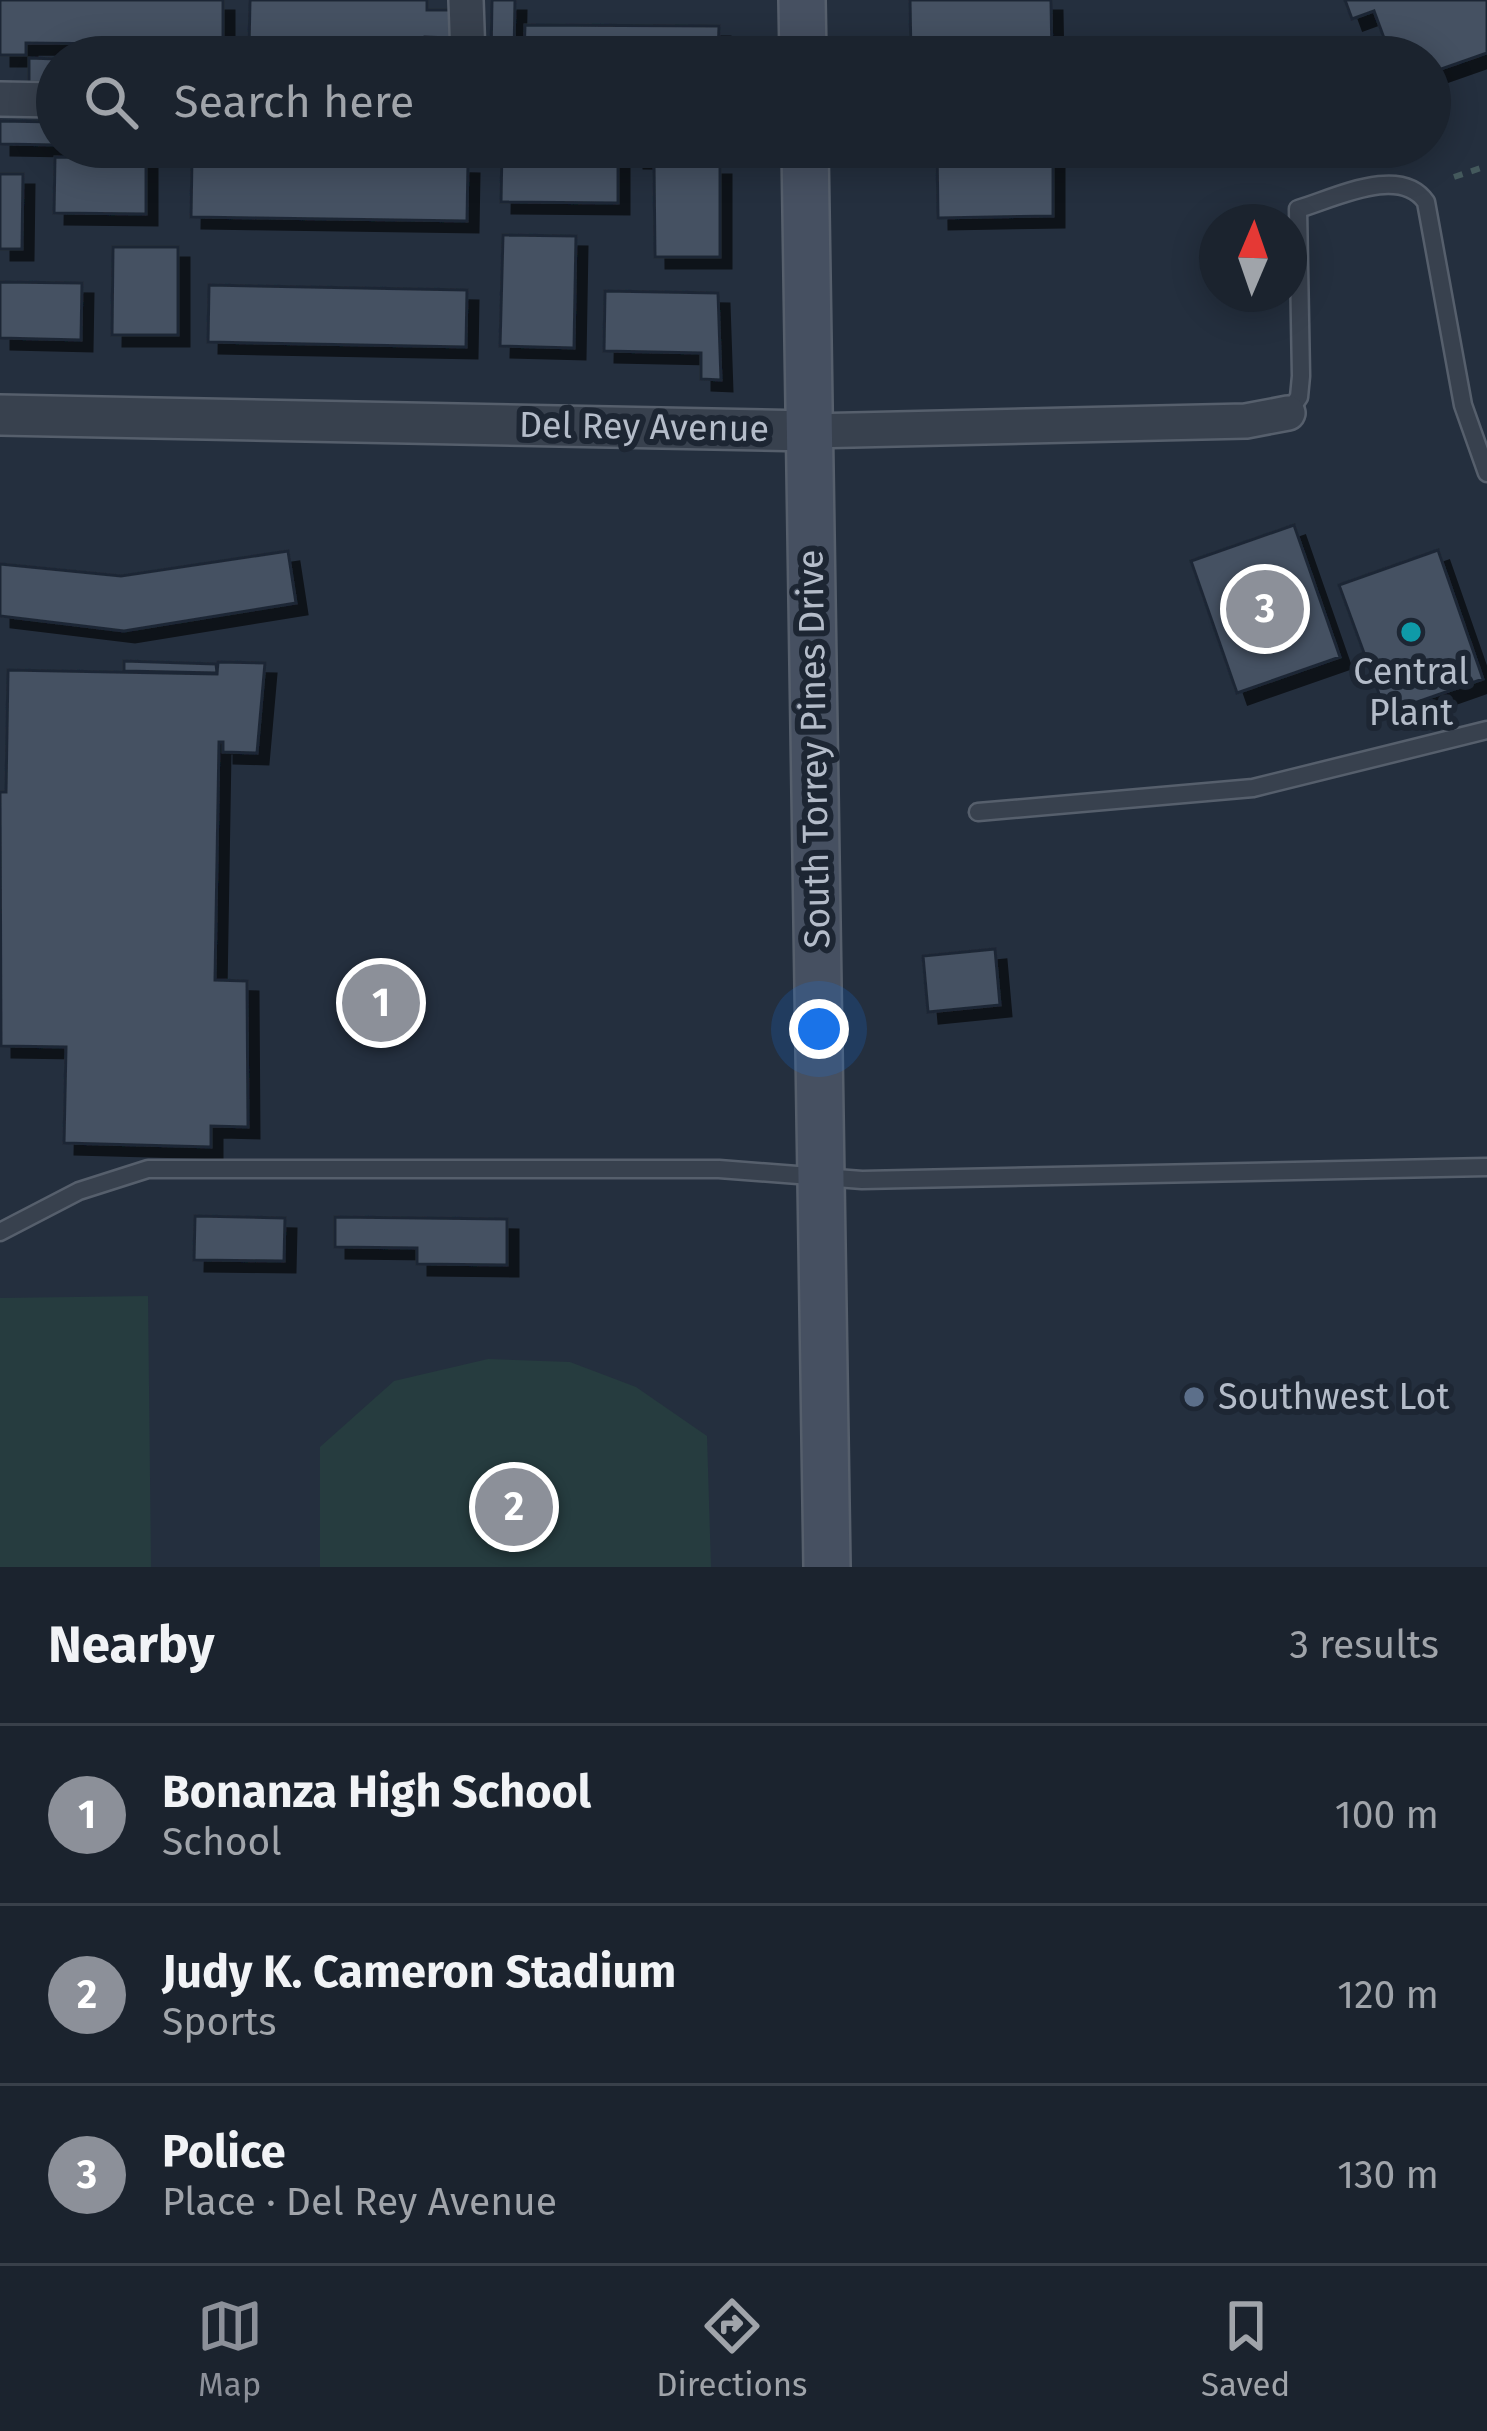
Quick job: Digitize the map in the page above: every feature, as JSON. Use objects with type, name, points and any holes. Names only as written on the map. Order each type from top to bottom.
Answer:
[{"type":"main road","points":[[802,0],[803,36]]},
{"type":"main road","name":"South Torrey Pines Drive","points":[[805,168],[827,1567]]},
{"type":"street","points":[[466,0],[467,36]]},
{"type":"street","points":[[0,99],[36,100]]},
{"type":"street","name":"Del Rey Avenue","points":[[0,415],[808,431],[1267,420],[1288,413]]},
{"type":"lane","points":[[1288,413],[1299,397],[1301,376],[1298,209],[1396,184],[1418,191],[1426,202],[1462,405],[1487,473]]},
{"type":"lane","points":[[978,812],[1252,788],[1487,730]]},
{"type":"lane","points":[[0,1232],[79,1191],[148,1169],[656,1168],[862,1180],[1487,1167]]},
{"type":"path","points":[[1454,177],[1487,166]]},
{"type":"green space","points":[[148,1296],[151,1567],[0,1567],[0,1298]]},
{"type":"green space","points":[[488,1359],[570,1362],[636,1387],[707,1436],[711,1567],[320,1567],[320,1447],[394,1381]]},
{"type":"building","points":[[0,0],[223,0],[223,36],[36,36],[36,43],[26,43],[26,55],[0,55]]},
{"type":"building","points":[[250,0],[427,0],[427,10],[452,10],[451,36],[249,36]]},
{"type":"building","points":[[492,0],[515,0],[514,36],[491,36]]},
{"type":"building","points":[[910,0],[1051,0],[1052,36],[911,36]]},
{"type":"building","points":[[1345,0],[1487,0],[1487,53],[1451,66],[1451,36],[1383,36],[1374,11],[1352,19]]},
{"type":"building","points":[[525,25],[719,26],[719,36],[525,36]]},
{"type":"building","points":[[29,58],[36,58],[36,82],[29,82]]},
{"type":"building","points":[[0,121],[36,122],[36,145],[0,144]]},
{"type":"building","points":[[55,168],[146,168],[146,214],[54,213]]},
{"type":"building","points":[[192,168],[468,168],[467,221],[191,217]]},
{"type":"building","points":[[502,168],[618,168],[618,203],[501,202]]},
{"type":"building","points":[[654,168],[720,168],[720,257],[655,257]]},
{"type":"building","points":[[937,168],[1053,168],[1053,216],[938,218]]},
{"type":"building","points":[[0,174],[23,174],[22,249],[0,249]]},
{"type":"building","points":[[503,235],[576,236],[574,348],[500,346]]},
{"type":"building","points":[[113,247],[178,247],[178,335],[112,335]]},
{"type":"building","points":[[0,282],[82,283],[81,340],[0,338]]},
{"type":"building","points":[[209,285],[467,290],[466,347],[208,342]]},
{"type":"building","points":[[605,291],[718,293],[721,380],[701,379],[701,353],[604,351]]},
{"type":"building","points":[[1294,525],[1340,657],[1237,693],[1191,561]]},
{"type":"building","name":"Central Plant","points":[[1438,550],[1483,679],[1386,713],[1339,585]]},
{"type":"building","points":[[288,551],[296,603],[124,631],[0,616],[0,564],[121,576]]},
{"type":"building","points":[[124,661],[216,664],[217,673],[124,671]]},
{"type":"building","points":[[218,662],[265,663],[257,753],[223,752],[223,742],[219,742],[215,980],[247,981],[248,1127],[211,1126],[211,1147],[64,1143],[66,1047],[1,1046],[0,792],[6,792],[8,670],[217,674]]},
{"type":"building","points":[[995,949],[1000,1005],[928,1012],[923,956]]},
{"type":"building","points":[[195,1216],[285,1218],[284,1261],[194,1260]]},
{"type":"building","points":[[335,1217],[507,1219],[507,1265],[417,1264],[417,1248],[335,1247]]},
{"type":"place","name":"Police","points":[[1265,609]]},
{"type":"place","name":"Central Plant","points":[[1411,632]]},
{"type":"place","name":"Bonanza High School","points":[[381,1003]]},
{"type":"place","name":"Southwest Lot","points":[[1194,1397]]},
{"type":"place","name":"Judy K. Cameron Stadium","points":[[514,1507]]}]
